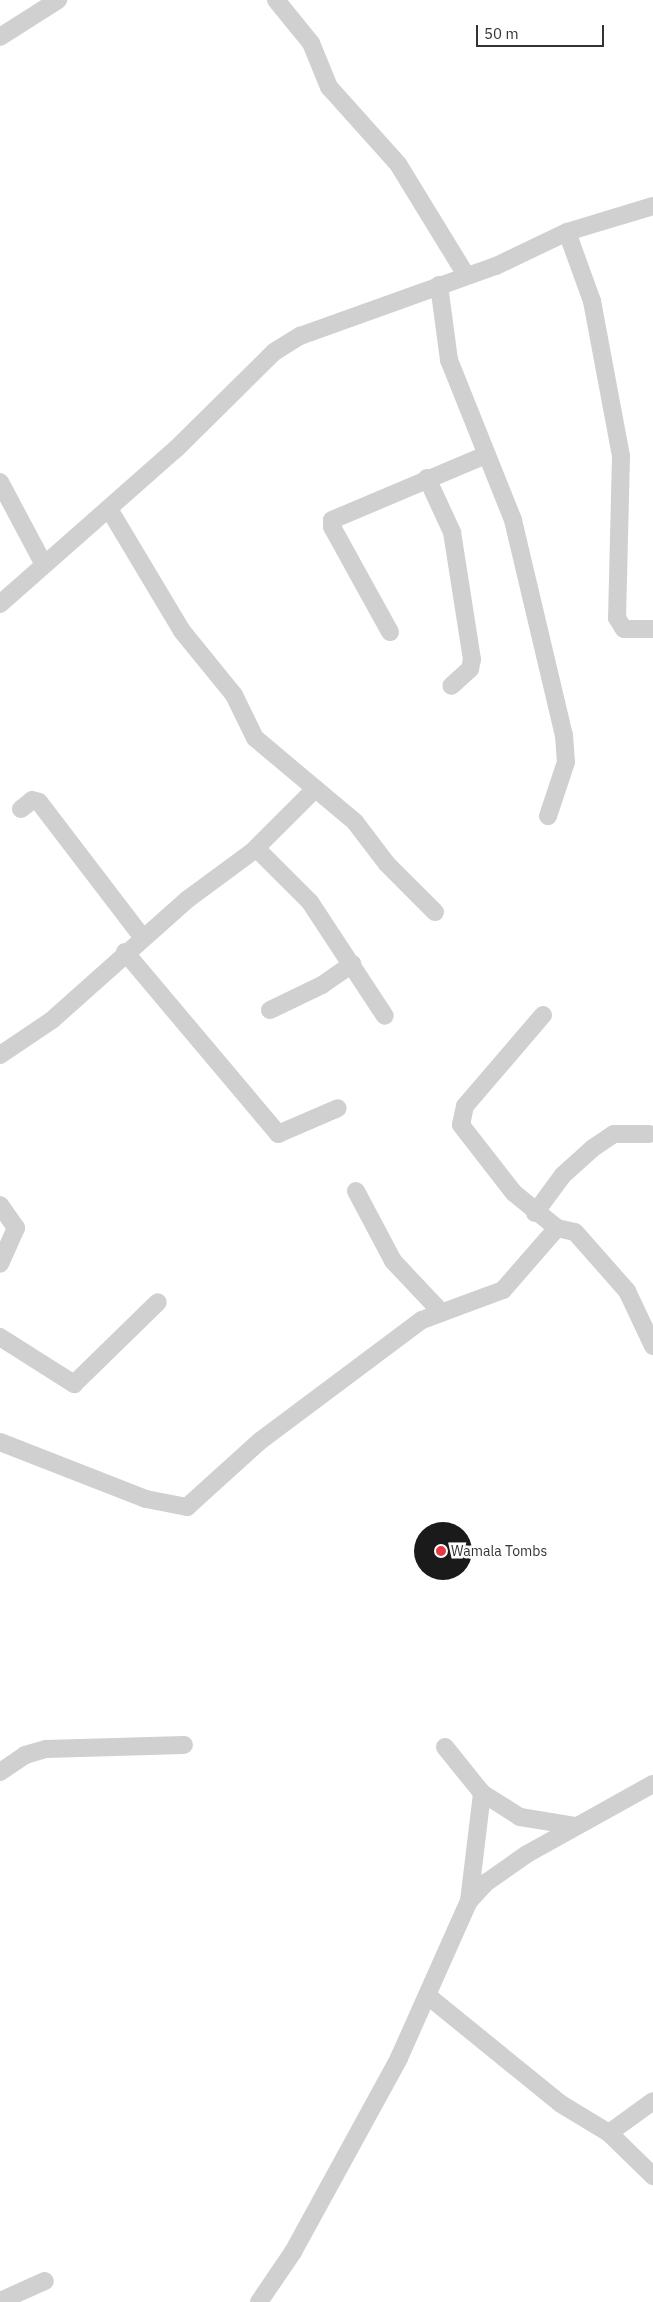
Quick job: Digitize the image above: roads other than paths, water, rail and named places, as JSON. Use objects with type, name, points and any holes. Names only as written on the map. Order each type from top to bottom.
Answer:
[{"type":"street","points":[[0,37],[58,0]]},
{"type":"street","points":[[276,0],[311,43],[329,87],[398,164],[466,275]]},
{"type":"street","points":[[0,604],[43,563],[109,509],[274,352],[300,336],[466,275],[567,232],[653,206]]},
{"type":"street","points":[[567,232],[592,301],[622,456],[617,618],[624,628],[653,629]]},
{"type":"street","points":[[439,285],[449,360],[514,520],[567,748],[548,816]]},
{"type":"street","points":[[390,632],[331,523],[427,478],[486,455]]},
{"type":"street","points":[[427,478],[452,532],[472,659],[470,669],[451,686]]},
{"type":"street","points":[[0,482],[43,563]]},
{"type":"street","points":[[109,509],[182,631],[234,695],[255,738],[355,822],[436,912]]},
{"type":"street","points":[[0,1055],[52,1020],[125,952],[256,848],[315,789]]},
{"type":"street","points":[[21,809],[32,800],[39,802],[142,938]]},
{"type":"street","points":[[256,848],[310,902],[385,1016]]},
{"type":"street","points":[[125,952],[278,1134],[338,1108]]},
{"type":"street","points":[[270,1010],[322,985],[352,964]]},
{"type":"street","points":[[544,1015],[460,1116],[461,1125],[488,1165],[535,1213],[557,1228],[575,1232],[627,1292],[653,1346]]},
{"type":"street","points":[[535,1213],[563,1175],[593,1148],[614,1134],[649,1134]]},
{"type":"street","points":[[356,1192],[393,1261],[440,1312]]},
{"type":"street","points":[[0,1205],[16,1228],[0,1264]]},
{"type":"street","points":[[0,1442],[146,1499],[187,1507],[260,1441],[422,1320],[503,1290],[557,1228]]},
{"type":"street","points":[[0,1337],[74,1384],[158,1302]]},
{"type":"street","points":[[0,1772],[25,1755],[46,1749],[184,1745]]},
{"type":"street","points":[[445,1747],[482,1793],[529,1822],[576,1826]]},
{"type":"street","points":[[469,1901],[487,1882],[576,1826],[653,1784]]},
{"type":"street","points":[[259,2302],[346,2157],[428,1996],[469,1901],[482,1793]]},
{"type":"street","points":[[428,1996],[561,2104],[609,2133],[653,2176]]},
{"type":"street","points":[[609,2133],[653,2101]]},
{"type":"street","points":[[0,2301],[45,2281]]},
{"type":"place","name":"Wamala Tombs","points":[[441,1551]]}]
